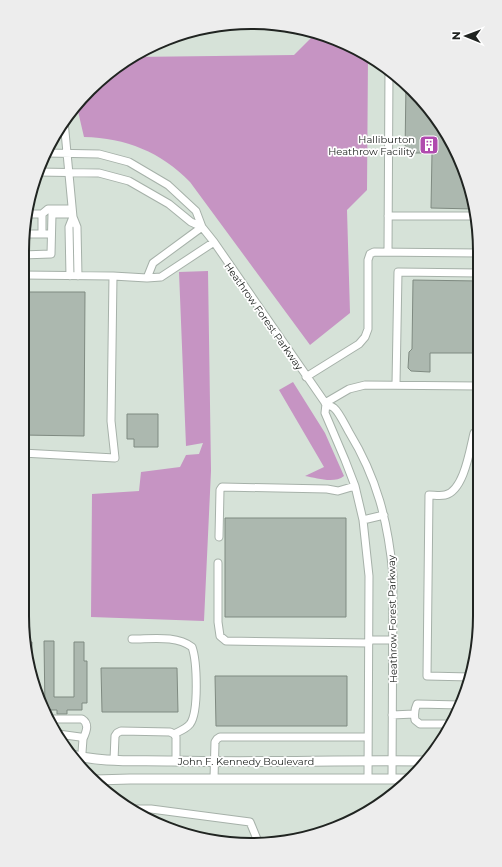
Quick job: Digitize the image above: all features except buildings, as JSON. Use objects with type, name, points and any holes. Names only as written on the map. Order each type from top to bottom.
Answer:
[{"type":"main road","name":"John F. Kennedy Boulevard","points":[[84,762],[114,760],[214,762],[419,761]]},
{"type":"main road","name":"John F. Kennedy Boulevard","points":[[102,780],[401,779]]},
{"type":"street","points":[[388,252],[389,77]]},
{"type":"street","points":[[65,130],[72,213],[77,227],[78,276]]},
{"type":"street","name":"Heathrow Forest Parkway","points":[[52,153],[99,154],[129,162],[168,185],[196,212],[202,227],[214,242],[306,377],[325,403],[334,408],[361,453],[374,480],[391,547],[393,575],[392,779]]},
{"type":"street","name":"Heathrow Forest Parkway","points":[[44,172],[99,173],[130,181],[168,204],[191,222],[202,227]]},
{"type":"street","points":[[32,214],[42,214],[48,209],[72,213]]},
{"type":"street","points":[[29,255],[51,254],[52,214],[72,213]]},
{"type":"street","points":[[70,276],[69,228],[72,213]]},
{"type":"street","points":[[42,214],[42,234]]},
{"type":"street","points":[[388,216],[470,216]]},
{"type":"street","points":[[147,278],[153,263],[202,227]]},
{"type":"street","points":[[29,234],[51,234]]},
{"type":"street","points":[[29,275],[161,277],[214,242]]},
{"type":"street","points":[[306,377],[359,344],[365,337],[368,329],[368,260],[370,254],[374,252],[473,253]]},
{"type":"street","points":[[396,384],[398,272],[473,272]]},
{"type":"street","points":[[29,453],[114,458],[111,421],[113,276]]},
{"type":"street","points":[[325,403],[344,391],[359,386],[396,384],[473,386]]},
{"type":"street","name":"Heathrow Forest Parkway","points":[[325,403],[325,413],[355,486],[363,520],[369,576],[368,779]]},
{"type":"street","points":[[464,678],[427,676],[429,494],[445,495],[457,487],[470,453],[473,438]]},
{"type":"street","points":[[219,537],[220,490],[222,487],[327,489],[338,491],[355,486]]},
{"type":"street","points":[[363,520],[384,515]]},
{"type":"street","points":[[218,562],[218,622],[220,636],[226,640],[393,640]]},
{"type":"street","points":[[114,760],[115,736],[120,731],[170,732],[174,734],[186,729],[191,723],[194,715],[196,679],[194,652],[192,647],[182,641],[166,639],[132,639]]},
{"type":"street","points":[[445,724],[420,724],[415,720],[414,714],[417,704],[454,705]]},
{"type":"street","points":[[392,715],[414,714]]},
{"type":"street","points":[[55,719],[82,719],[84,721],[86,724],[86,731],[83,739],[81,759]]},
{"type":"street","points":[[174,734],[176,737],[176,761]]},
{"type":"street","points":[[64,735],[80,737],[83,739]]},
{"type":"street","points":[[214,779],[215,742],[217,738],[220,737],[368,737]]},
{"type":"street","points":[[142,809],[250,822],[257,838]]},
{"type":"shaded area","points":[[311,38],[336,46],[368,62],[367,190],[347,210],[350,313],[310,345],[190,182],[167,162],[142,149],[114,140],[84,137],[78,112],[105,84],[128,66],[144,57],[294,55]]},
{"type":"shaded area","points":[[208,271],[211,471],[204,621],[91,617],[92,494],[139,491],[141,472],[180,467],[186,455],[199,454],[203,443],[186,446],[179,272]]},
{"type":"shaded area","points":[[293,382],[325,433],[344,476],[335,480],[325,480],[305,476],[324,467],[279,390]]},
{"type":"place","name":"Halliburton Heathrow Facility","points":[[429,145]]}]
